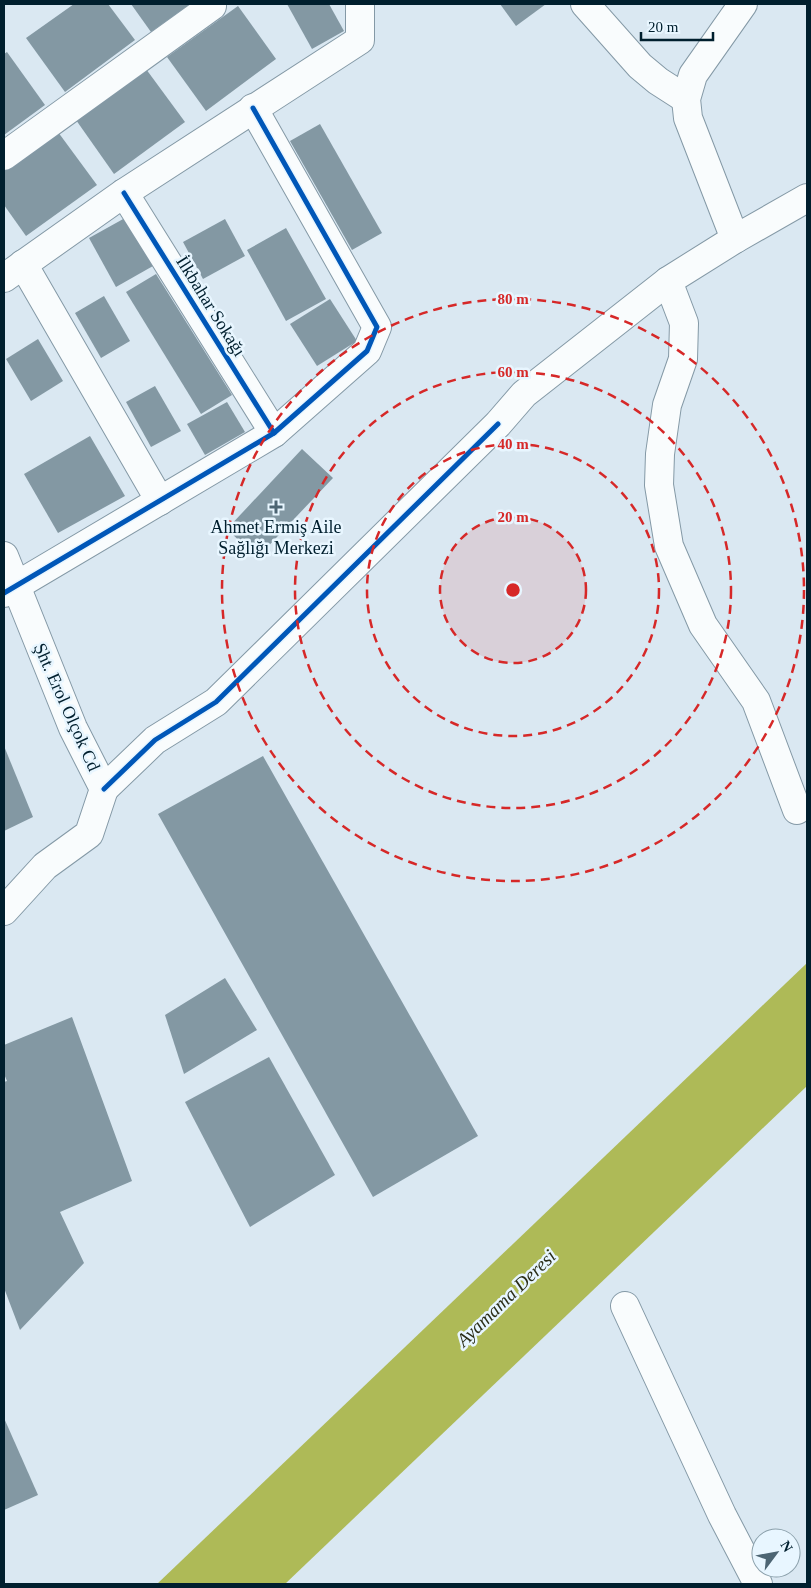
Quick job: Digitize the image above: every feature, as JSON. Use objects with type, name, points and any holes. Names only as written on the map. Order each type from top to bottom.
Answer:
[{"type":"street","points":[[160,501],[13,271],[124,193],[170,165],[253,108],[360,40],[360,4]]},
{"type":"street","points":[[585,4],[640,66],[658,81],[686,99]]},
{"type":"street","points":[[735,239],[688,118],[686,99],[693,74],[743,4]]},
{"type":"street","points":[[4,156],[212,6]]},
{"type":"street","points":[[10,589],[274,433],[367,351],[377,327],[253,108]]},
{"type":"street","name":"İlkbahar Sokağı","points":[[124,193],[274,433]]},
{"type":"street","points":[[104,789],[154,740],[216,702],[498,424],[524,394],[668,281],[735,239],[807,198]]},
{"type":"street","points":[[668,281],[684,323],[683,359],[667,405],[660,454],[659,485],[670,546],[703,625],[756,701],[798,810]]},
{"type":"street","name":"Şht. Erol Olçok Cd","points":[[4,556],[10,589],[72,728],[104,789],[89,834],[45,866],[4,912]]},
{"type":"street","points":[[625,1306],[722,1515],[758,1584]]},
{"type":"water","name":"Ayamama Deresi","points":[[807,963],[807,1086],[285,1584],[157,1584]]},
{"type":"building","points":[[74,4],[108,4],[135,40],[65,92],[26,38]]},
{"type":"building","points":[[131,4],[190,4],[151,32]]},
{"type":"building","points":[[287,4],[329,4],[344,31],[312,49]]},
{"type":"building","points":[[500,4],[546,4],[516,26]]},
{"type":"building","points":[[238,6],[276,59],[206,111],[167,57]]},
{"type":"building","points":[[7,52],[45,105],[4,135],[4,54]]},
{"type":"building","points":[[146,69],[185,122],[114,174],[76,120]]},
{"type":"building","points":[[320,124],[382,233],[352,250],[290,141]]},
{"type":"building","points":[[58,132],[97,185],[26,236],[4,205],[4,171]]},
{"type":"building","points":[[125,218],[153,266],[116,287],[89,238]]},
{"type":"building","points":[[225,219],[245,256],[203,279],[183,242]]},
{"type":"building","points":[[286,228],[326,299],[286,321],[247,250]]},
{"type":"building","points":[[156,274],[232,395],[201,414],[126,292]]},
{"type":"building","points":[[104,296],[130,341],[101,358],[75,313]]},
{"type":"building","points":[[330,299],[357,341],[317,366],[290,324]]},
{"type":"building","points":[[38,339],[63,381],[31,401],[6,359]]},
{"type":"building","points":[[155,386],[181,431],[151,447],[126,402]]},
{"type":"building","points":[[227,402],[245,432],[205,455],[187,424]]},
{"type":"building","points":[[90,436],[125,496],[58,533],[24,474]]},
{"type":"building","points":[[302,449],[333,478],[257,558],[227,529]]},
{"type":"building","points":[[4,746],[33,817],[4,831]]},
{"type":"building","points":[[263,756],[478,1136],[373,1197],[158,814]]},
{"type":"building","points":[[225,978],[257,1030],[184,1074],[165,1015]]},
{"type":"building","points":[[72,1017],[132,1181],[60,1212],[84,1263],[20,1330],[4,1288],[4,1082],[7,1081],[4,1074],[4,1045]]},
{"type":"building","points":[[269,1057],[335,1175],[250,1227],[185,1102]]},
{"type":"building","points":[[4,1418],[38,1495],[4,1510]]},
{"type":"cycle path","points":[[4,593],[274,433],[367,351],[377,327],[253,108]]},
{"type":"cycle path","points":[[124,193],[274,433]]},
{"type":"cycle path","points":[[104,789],[155,740],[216,702],[498,424]]},
{"type":"place","name":"Ahmet Ermiş Aile Sağlığı Merkezi","points":[[276,507]]}]
